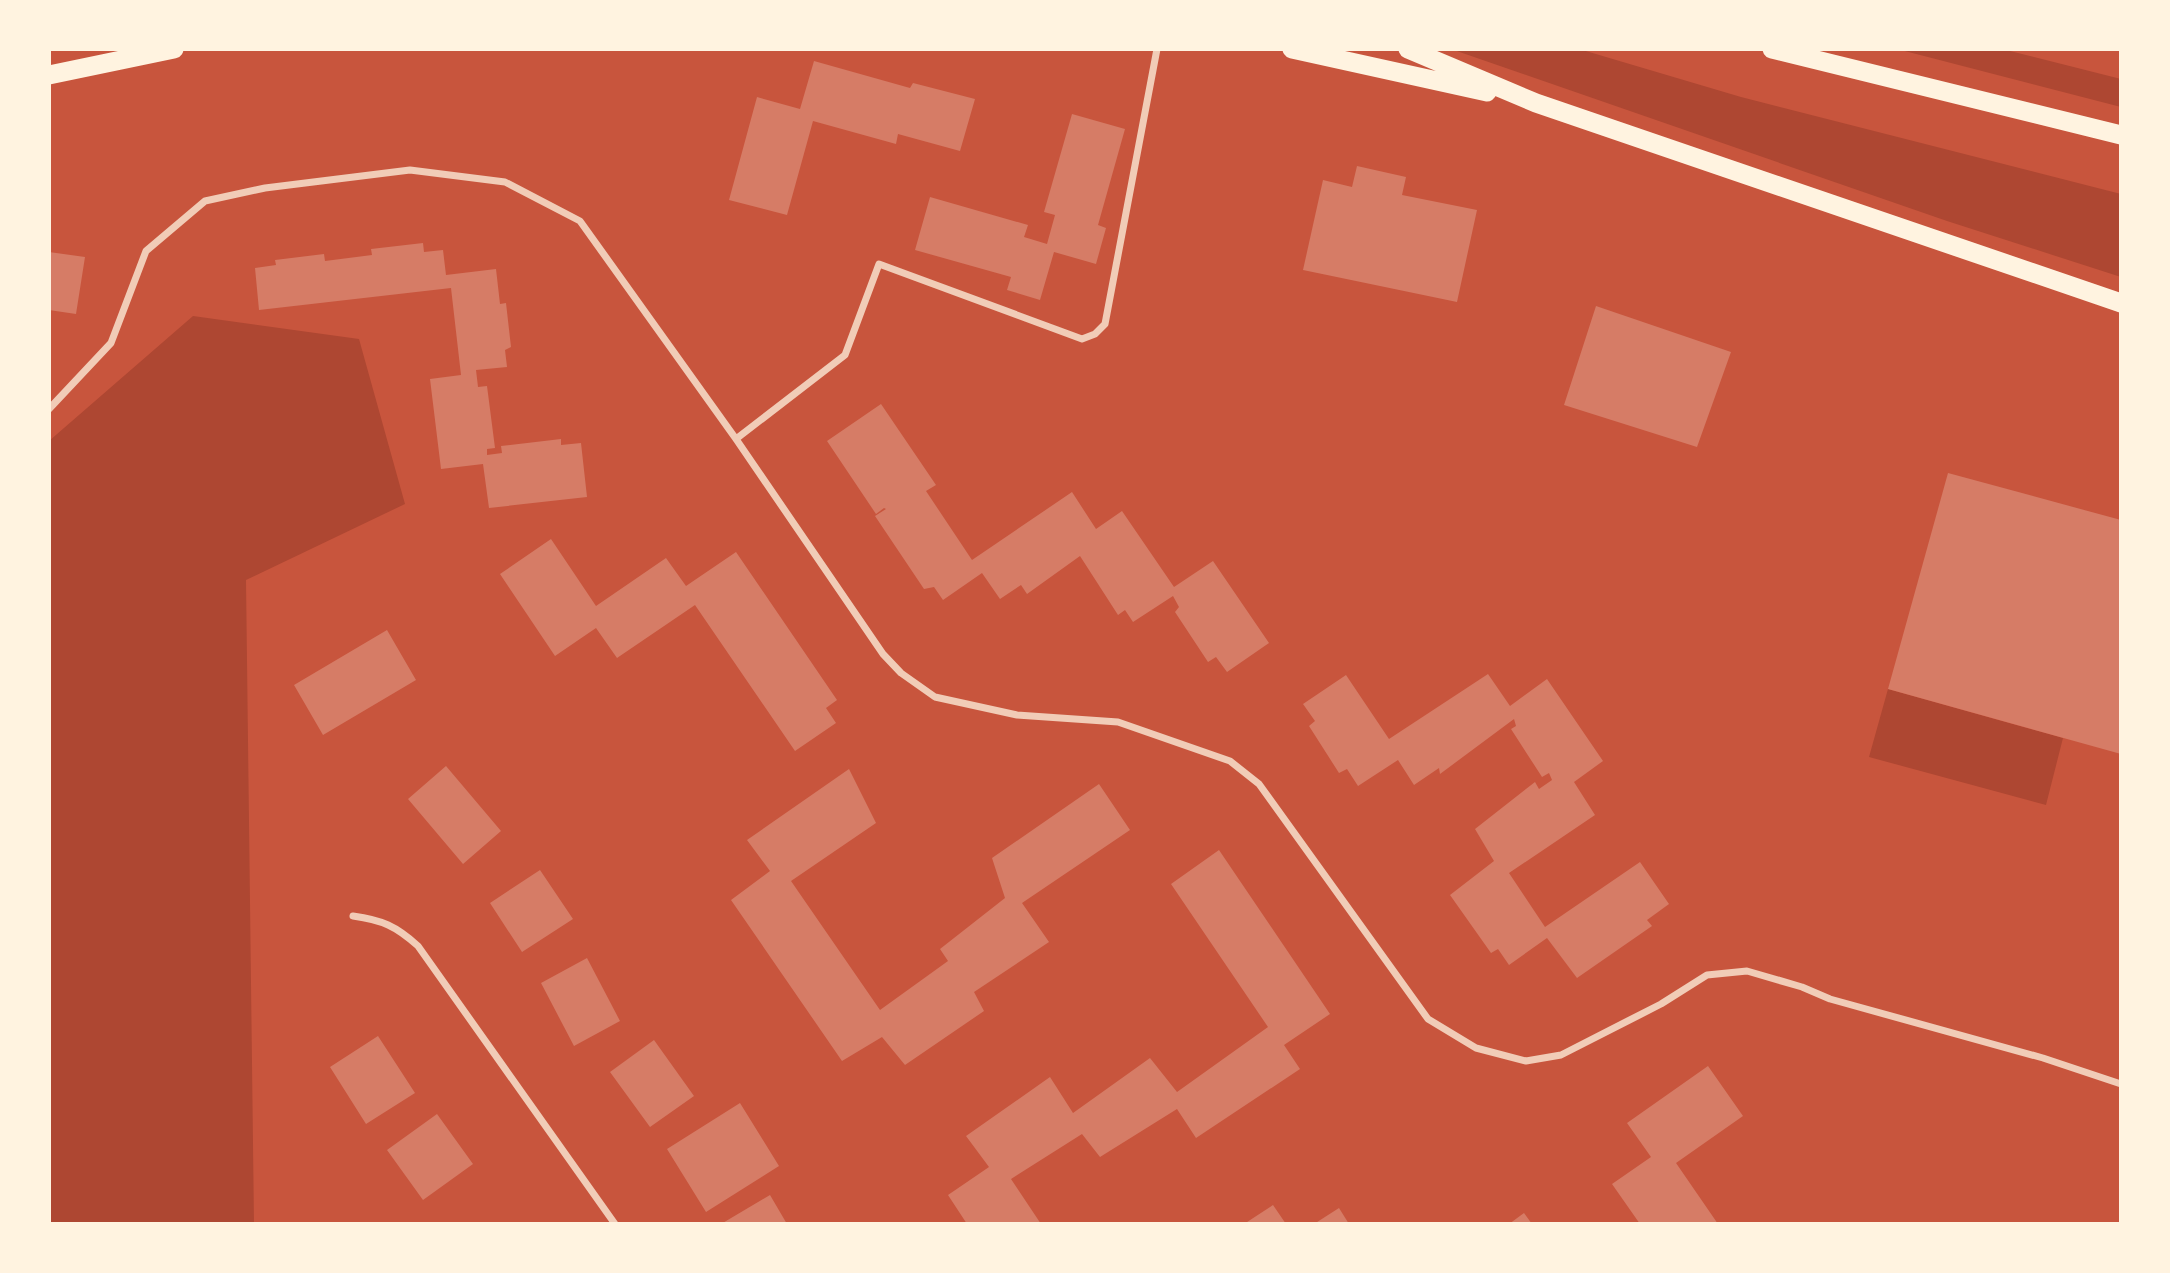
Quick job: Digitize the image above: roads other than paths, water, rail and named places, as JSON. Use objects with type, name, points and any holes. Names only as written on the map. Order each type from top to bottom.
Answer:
[{"type":"highway","points":[[49,75],[174,49]]},
{"type":"highway","points":[[1293,49],[1536,103]]},
{"type":"highway","points":[[1408,49],[1536,103],[2121,303]]},
{"type":"highway","points":[[1772,49],[2121,135]]},
{"type":"street","points":[[736,439],[845,355],[879,264],[1082,339],[1095,334],[1105,324],[1157,49]]},
{"type":"street","points":[[49,409],[111,343],[146,251],[205,201],[265,188],[410,170],[505,182],[580,221],[736,439],[883,654],[901,673],[935,697],[1017,715],[1118,722],[1230,761],[1259,784],[1428,1019],[1476,1048],[1526,1061],[1562,1055],[1661,1004],[1707,975],[1747,971],[1802,987],[1830,999],[2043,1058],[2121,1084]]},
{"type":"street","points":[[354,916],[375,919],[400,929],[418,946],[615,1224]]}]
